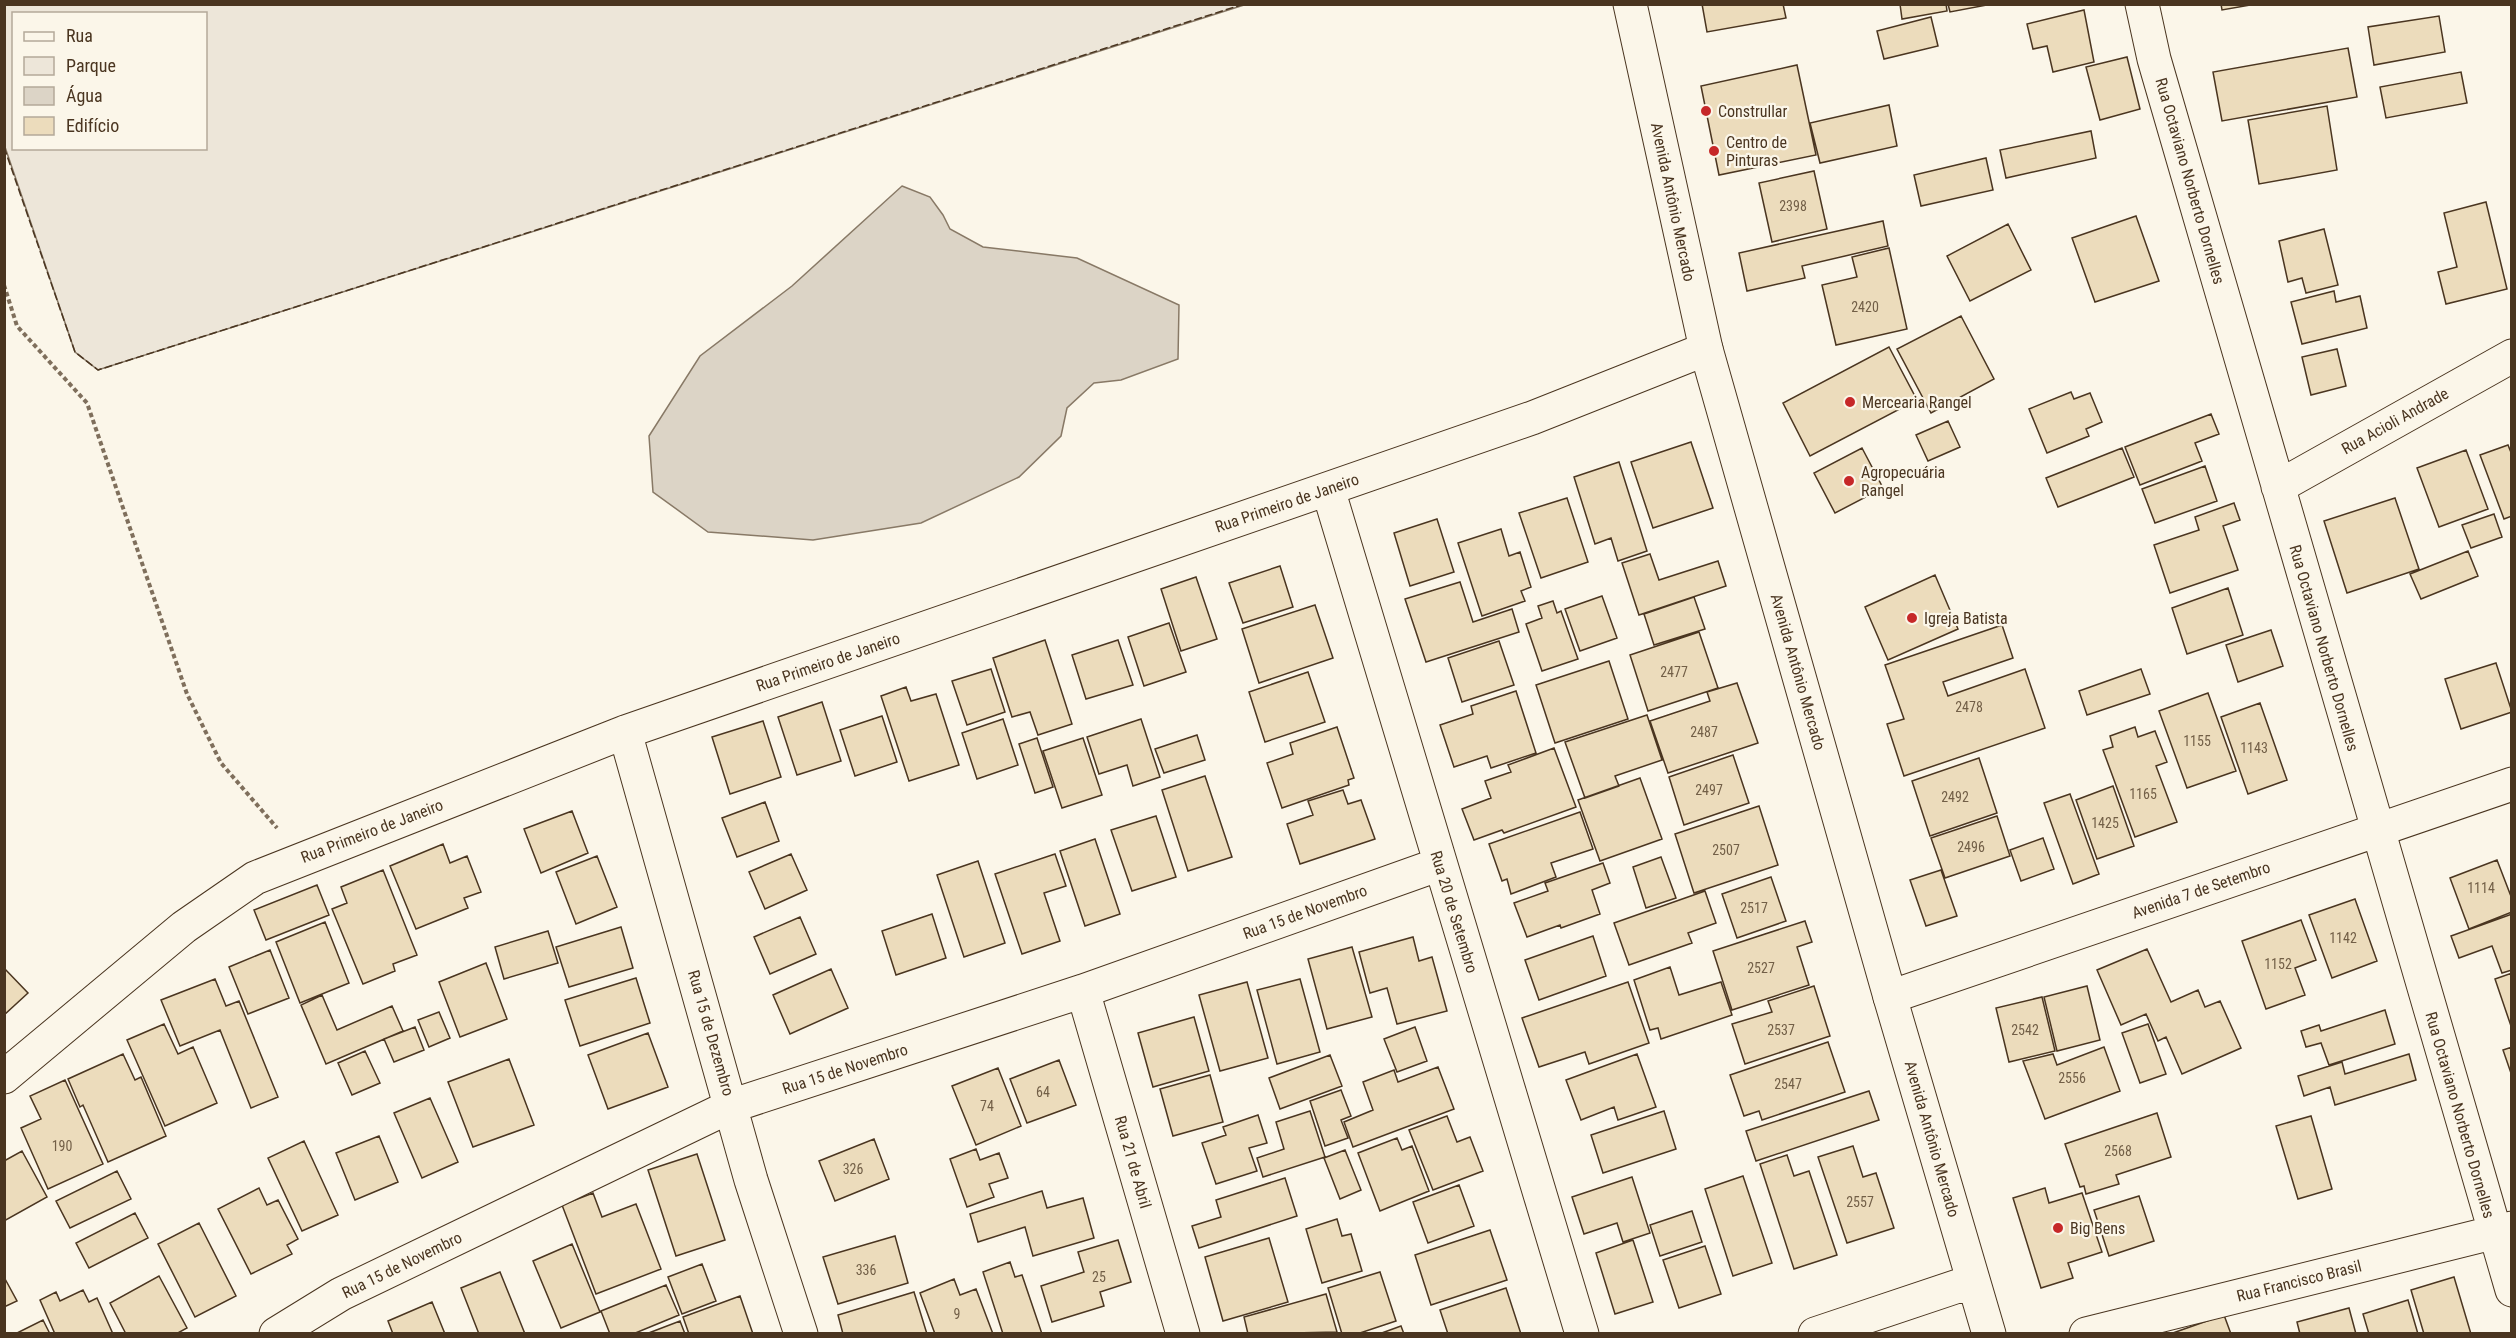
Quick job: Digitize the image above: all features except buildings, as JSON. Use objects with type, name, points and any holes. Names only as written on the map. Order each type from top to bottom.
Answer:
[{"type":"street","name":"Avenida Antônio Mercado","points":[[1630,4],[1706,349],[1890,997],[1989,1334]]},
{"type":"street","name":"Rua Octaviano Norberto Dornelles","points":[[2142,4],[2154,59],[2377,831],[2503,1230],[2511,1290]]},
{"type":"street","name":"Rua Primeiro de Janeiro","points":[[4,1077],[184,927],[255,878],[625,732],[1532,418],[1706,349]]},
{"type":"street","name":"Rua Acioli Andrade","points":[[2278,487],[2511,356]]},
{"type":"street","name":"Rua 20 de Setembro","points":[[1328,489],[1582,1334]]},
{"type":"street","name":"Rua 15 de Dezembro","points":[[625,732],[751,1180],[801,1334]]},
{"type":"street","name":"Avenida 7 de Setembro","points":[[1890,997],[2511,784]]},
{"type":"street","name":"Rua 15 de Novembro","points":[[276,1334],[341,1294],[731,1106],[1083,991],[1440,864]]},
{"type":"street","name":"Rua 21 de Abril","points":[[1083,991],[1183,1334]]},
{"type":"street","name":"Rua Francisco Brasil","points":[[2086,1334],[2503,1230]]},
{"type":"street","points":[[1815,1334],[1973,1281]]},
{"type":"path","points":[[4,285],[17,326],[87,403],[187,694],[220,763],[302,858]]},
{"type":"green space","points":[[5,4],[1244,5],[98,370],[75,352],[5,147]]},
{"type":"water","points":[[902,186],[930,197],[950,229],[983,247],[1077,258],[1179,305],[1178,359],[1121,380],[1094,383],[1067,408],[1061,436],[1019,477],[921,523],[813,540],[708,532],[653,492],[649,436],[700,356],[792,286]]},
{"type":"fence","points":[[4,147],[75,352],[98,370],[1244,4]]},
{"type":"place","name":"Construllar","points":[[1706,111]]},
{"type":"place","name":"Centro de Pinturas","points":[[1714,151]]},
{"type":"place","name":"Mercearia Rangel","points":[[1850,402]]},
{"type":"place","name":"Agropecuária Rangel","points":[[1849,481]]},
{"type":"place","name":"Igreja Batista","points":[[1912,618]]},
{"type":"place","name":"Big Bens","points":[[2058,1228]]}]
